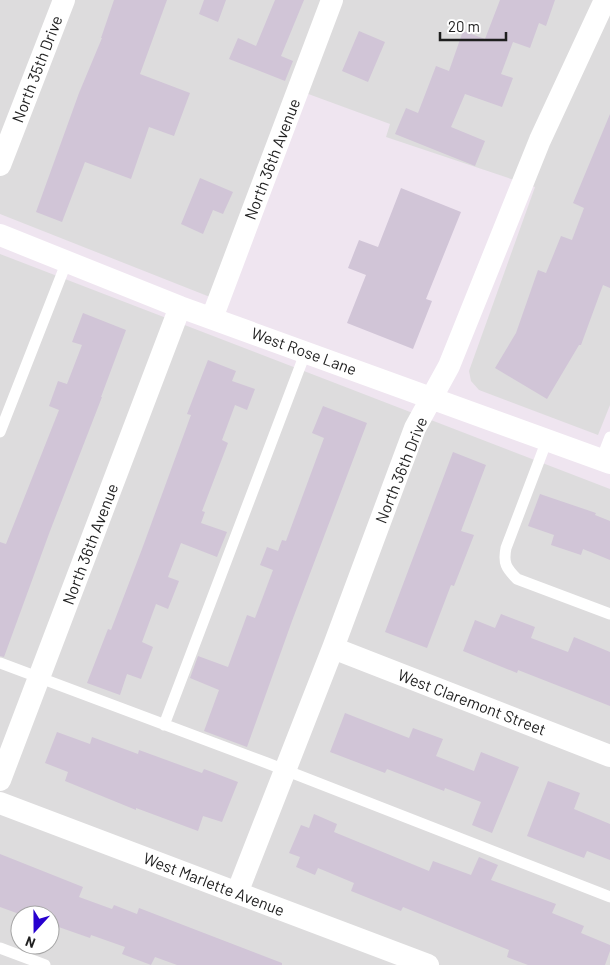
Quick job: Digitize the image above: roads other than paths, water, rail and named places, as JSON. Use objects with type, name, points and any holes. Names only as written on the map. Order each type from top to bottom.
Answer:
[{"type":"street","name":"North 35th Drive","points":[[0,165],[64,0]]},
{"type":"street","name":"North 36th Avenue","points":[[212,318],[332,0]]},
{"type":"street","name":"North 36th Drive","points":[[237,893],[333,648],[415,428],[449,366],[540,140],[605,0]]},
{"type":"street","name":"West Rose Lane","points":[[0,235],[180,307],[606,461]]},
{"type":"street","name":"North 36th Avenue","points":[[0,780],[180,307]]},
{"type":"street","name":"West Claremont Street","points":[[333,648],[610,756]]},
{"type":"street","name":"West Marlette Avenue","points":[[0,803],[428,965]]},
{"type":"lane","points":[[0,432],[67,261]]},
{"type":"lane","points":[[164,726],[306,352]]},
{"type":"lane","points":[[606,461],[610,437]]},
{"type":"lane","points":[[547,440],[506,548],[507,569],[517,579],[610,614]]},
{"type":"lane","points":[[0,663],[285,770],[610,897]]},
{"type":"lane","points":[[0,948],[45,965]]}]
